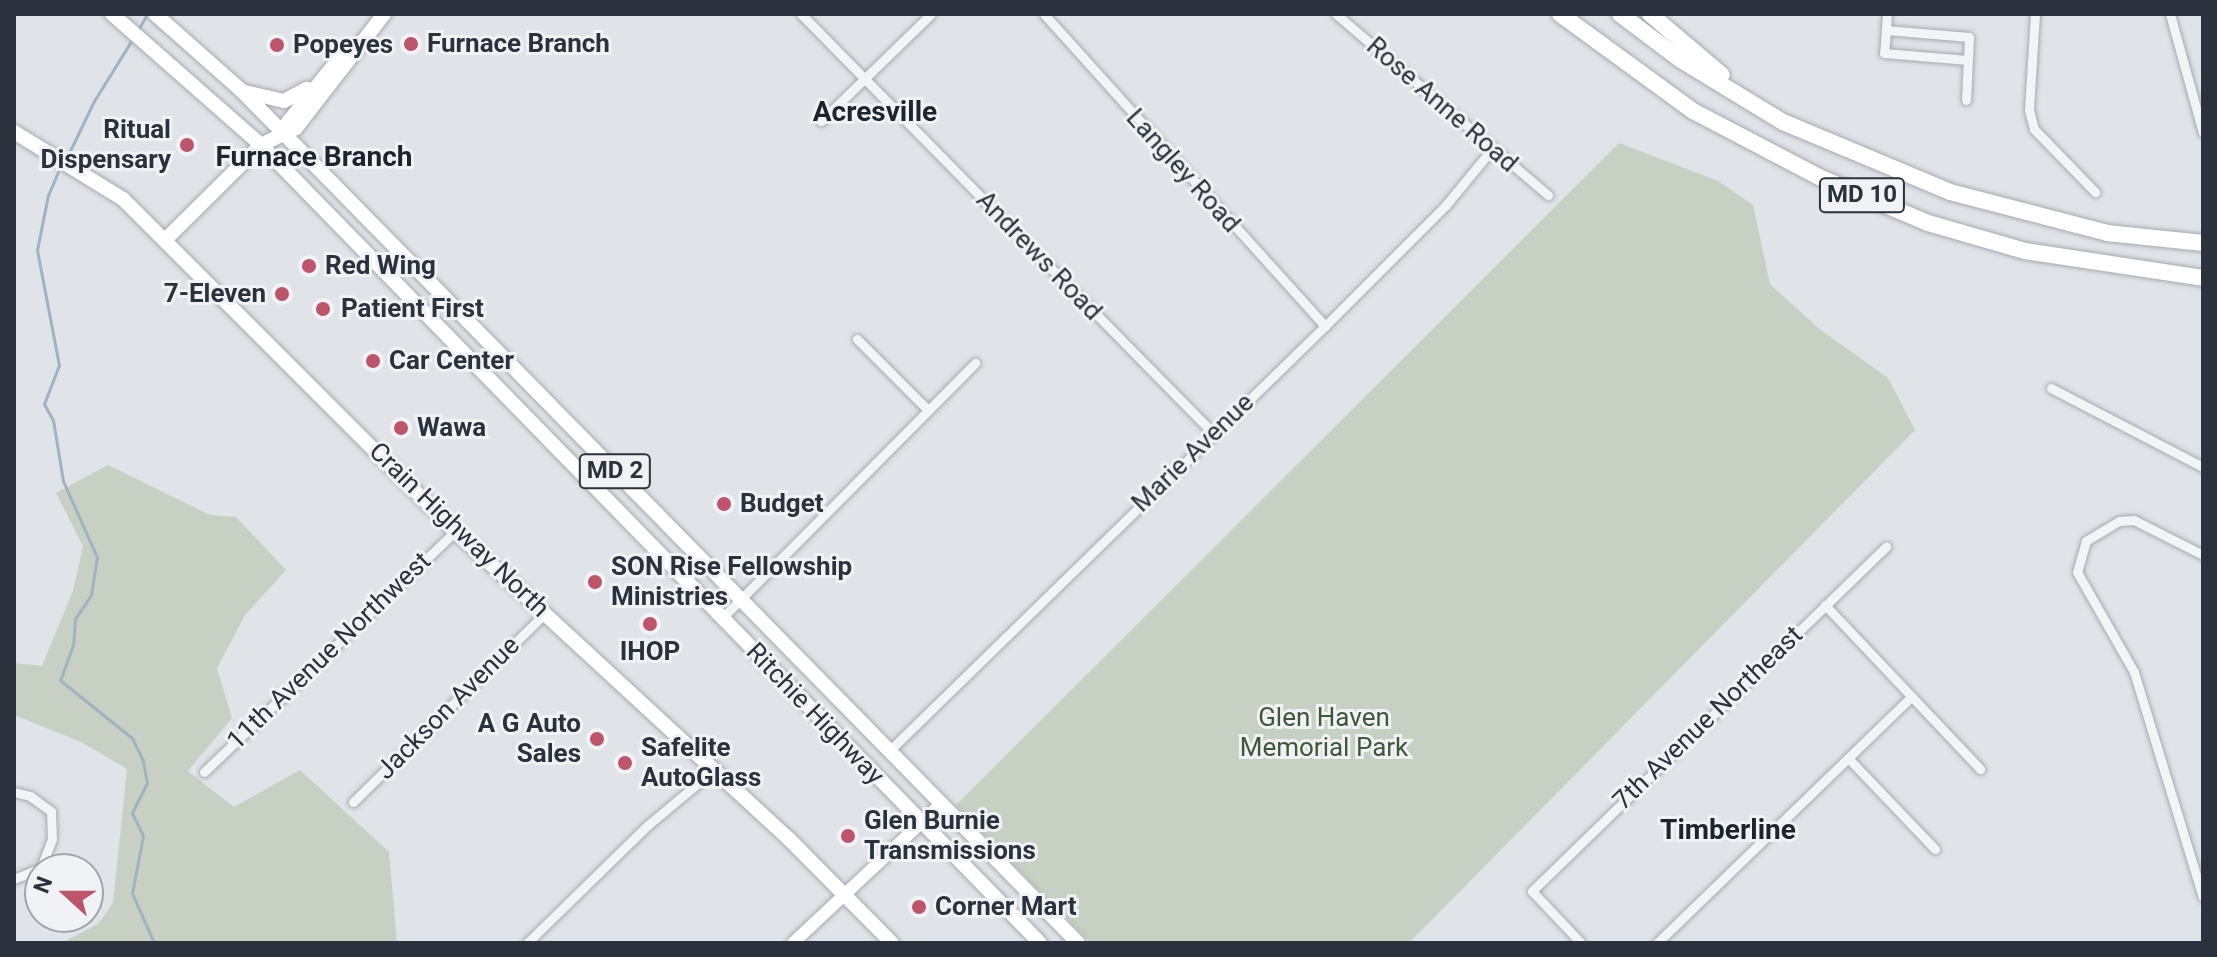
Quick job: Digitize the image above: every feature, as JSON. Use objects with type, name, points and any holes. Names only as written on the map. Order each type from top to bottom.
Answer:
[{"type":"highway","name":"MD 10","points":[[1560,14],[1693,111],[1819,177],[1928,223],[2052,256],[2203,278]]},
{"type":"highway","name":"MD 10","points":[[1620,14],[1681,60],[1783,122],[1950,192],[2020,214],[2107,233],[2203,243]]},
{"type":"highway","points":[[1650,14],[1783,122]]},
{"type":"main road","name":"Ritchie Highway","points":[[112,14],[261,145],[1040,943]]},
{"type":"main road","name":"Ritchie Highway","points":[[155,14],[241,90],[1078,943]]},
{"type":"main road","points":[[281,131],[296,128],[355,58],[354,51],[384,14]]},
{"type":"main road","points":[[165,240],[261,145],[281,131],[346,50],[354,51]]},
{"type":"main road","points":[[241,90],[276,102],[291,100],[333,66]]},
{"type":"main road","name":"Crain Highway North","points":[[14,132],[81,169],[123,199],[455,531],[715,769],[847,895],[892,943]]},
{"type":"street","name":"Andrews Road","points":[[801,14],[1213,433]]},
{"type":"street","points":[[821,121],[931,14]]},
{"type":"street","name":"Langley Road","points":[[1044,14],[1325,326]]},
{"type":"street","name":"Rose Anne Road","points":[[1336,14],[1548,195]]},
{"type":"street","points":[[1887,14],[1884,53],[1968,60]]},
{"type":"street","points":[[2035,14],[2029,110],[2034,129],[2095,192]]},
{"type":"street","points":[[2170,14],[2203,133]]},
{"type":"street","points":[[1886,30],[1969,37],[1966,100]]},
{"type":"street","name":"Marie Avenue","points":[[889,751],[1325,326],[1446,205],[1492,149]]},
{"type":"street","points":[[857,339],[928,410]]},
{"type":"street","points":[[721,619],[975,363]]},
{"type":"street","points":[[2051,388],[2203,467]]},
{"type":"street","points":[[2203,555],[2134,520],[2111,522],[2095,531],[2081,549],[2077,572],[2134,672],[2203,897]]},
{"type":"street","name":"11th Avenue Northwest","points":[[204,772],[455,531]]},
{"type":"street","name":"7th Avenue Northeast","points":[[1581,943],[1532,891],[1886,547]]},
{"type":"street","points":[[1825,605],[1980,769]]},
{"type":"street","name":"Jackson Avenue","points":[[353,802],[544,614]]},
{"type":"street","points":[[1657,943],[1911,697]]},
{"type":"street","points":[[1848,758],[1935,849]]},
{"type":"street","points":[[527,943],[648,825],[715,769]]},
{"type":"street","points":[[14,792],[30,796],[51,811],[52,839],[41,868],[14,879]]},
{"type":"street","points":[[793,943],[941,804]]},
{"type":"green space","name":"Glen Haven Memorial Park","points":[[1619,143],[1718,181],[1753,205],[1770,284],[1818,328],[1888,378],[1915,430],[1409,943],[1091,943],[956,805]]},
{"type":"green space","points":[[108,465],[210,515],[236,517],[286,570],[245,615],[217,668],[232,718],[188,771],[234,807],[300,770],[389,852],[397,943],[62,943],[81,933],[104,933],[104,916],[113,903],[127,769],[81,742],[14,715],[14,663],[42,666],[73,591],[83,546],[56,493]]},
{"type":"waterway","points":[[137,32],[147,14]]},
{"type":"waterway","points":[[67,157],[94,101],[133,38]]},
{"type":"waterway","points":[[60,167],[48,195],[37,250],[59,365],[44,404],[53,420],[63,481],[97,557],[91,595],[75,619],[73,645],[60,680],[132,738],[143,761],[147,783],[132,813],[143,836],[132,893],[154,943]]},
{"type":"place","name":"Furnace Branch","points":[[411,44]]},
{"type":"place","name":"Popeyes","points":[[277,45]]},
{"type":"place","name":"Ritual Dispensary","points":[[187,145]]},
{"type":"place","name":"Red Wing","points":[[309,266]]},
{"type":"place","name":"7-Eleven","points":[[282,294]]},
{"type":"place","name":"Patient First","points":[[323,309]]},
{"type":"place","name":"Car Center","points":[[373,361]]},
{"type":"place","name":"Wawa","points":[[401,428]]},
{"type":"place","name":"Budget","points":[[724,504]]},
{"type":"place","name":"SON Rise Fellowship Ministries","points":[[595,582]]},
{"type":"place","name":"IHOP","points":[[650,624]]},
{"type":"place","name":"A G Auto Sales","points":[[597,739]]},
{"type":"place","name":"Safelite AutoGlass","points":[[625,763]]},
{"type":"place","name":"Glen Burnie Transmissions","points":[[848,836]]},
{"type":"place","name":"Corner Mart","points":[[919,907]]},
{"type":"district","name":"Acresville","points":[[875,112]]},
{"type":"district","name":"Furnace Branch","points":[[314,157]]},
{"type":"district","name":"Timberline","points":[[1728,830]]}]
